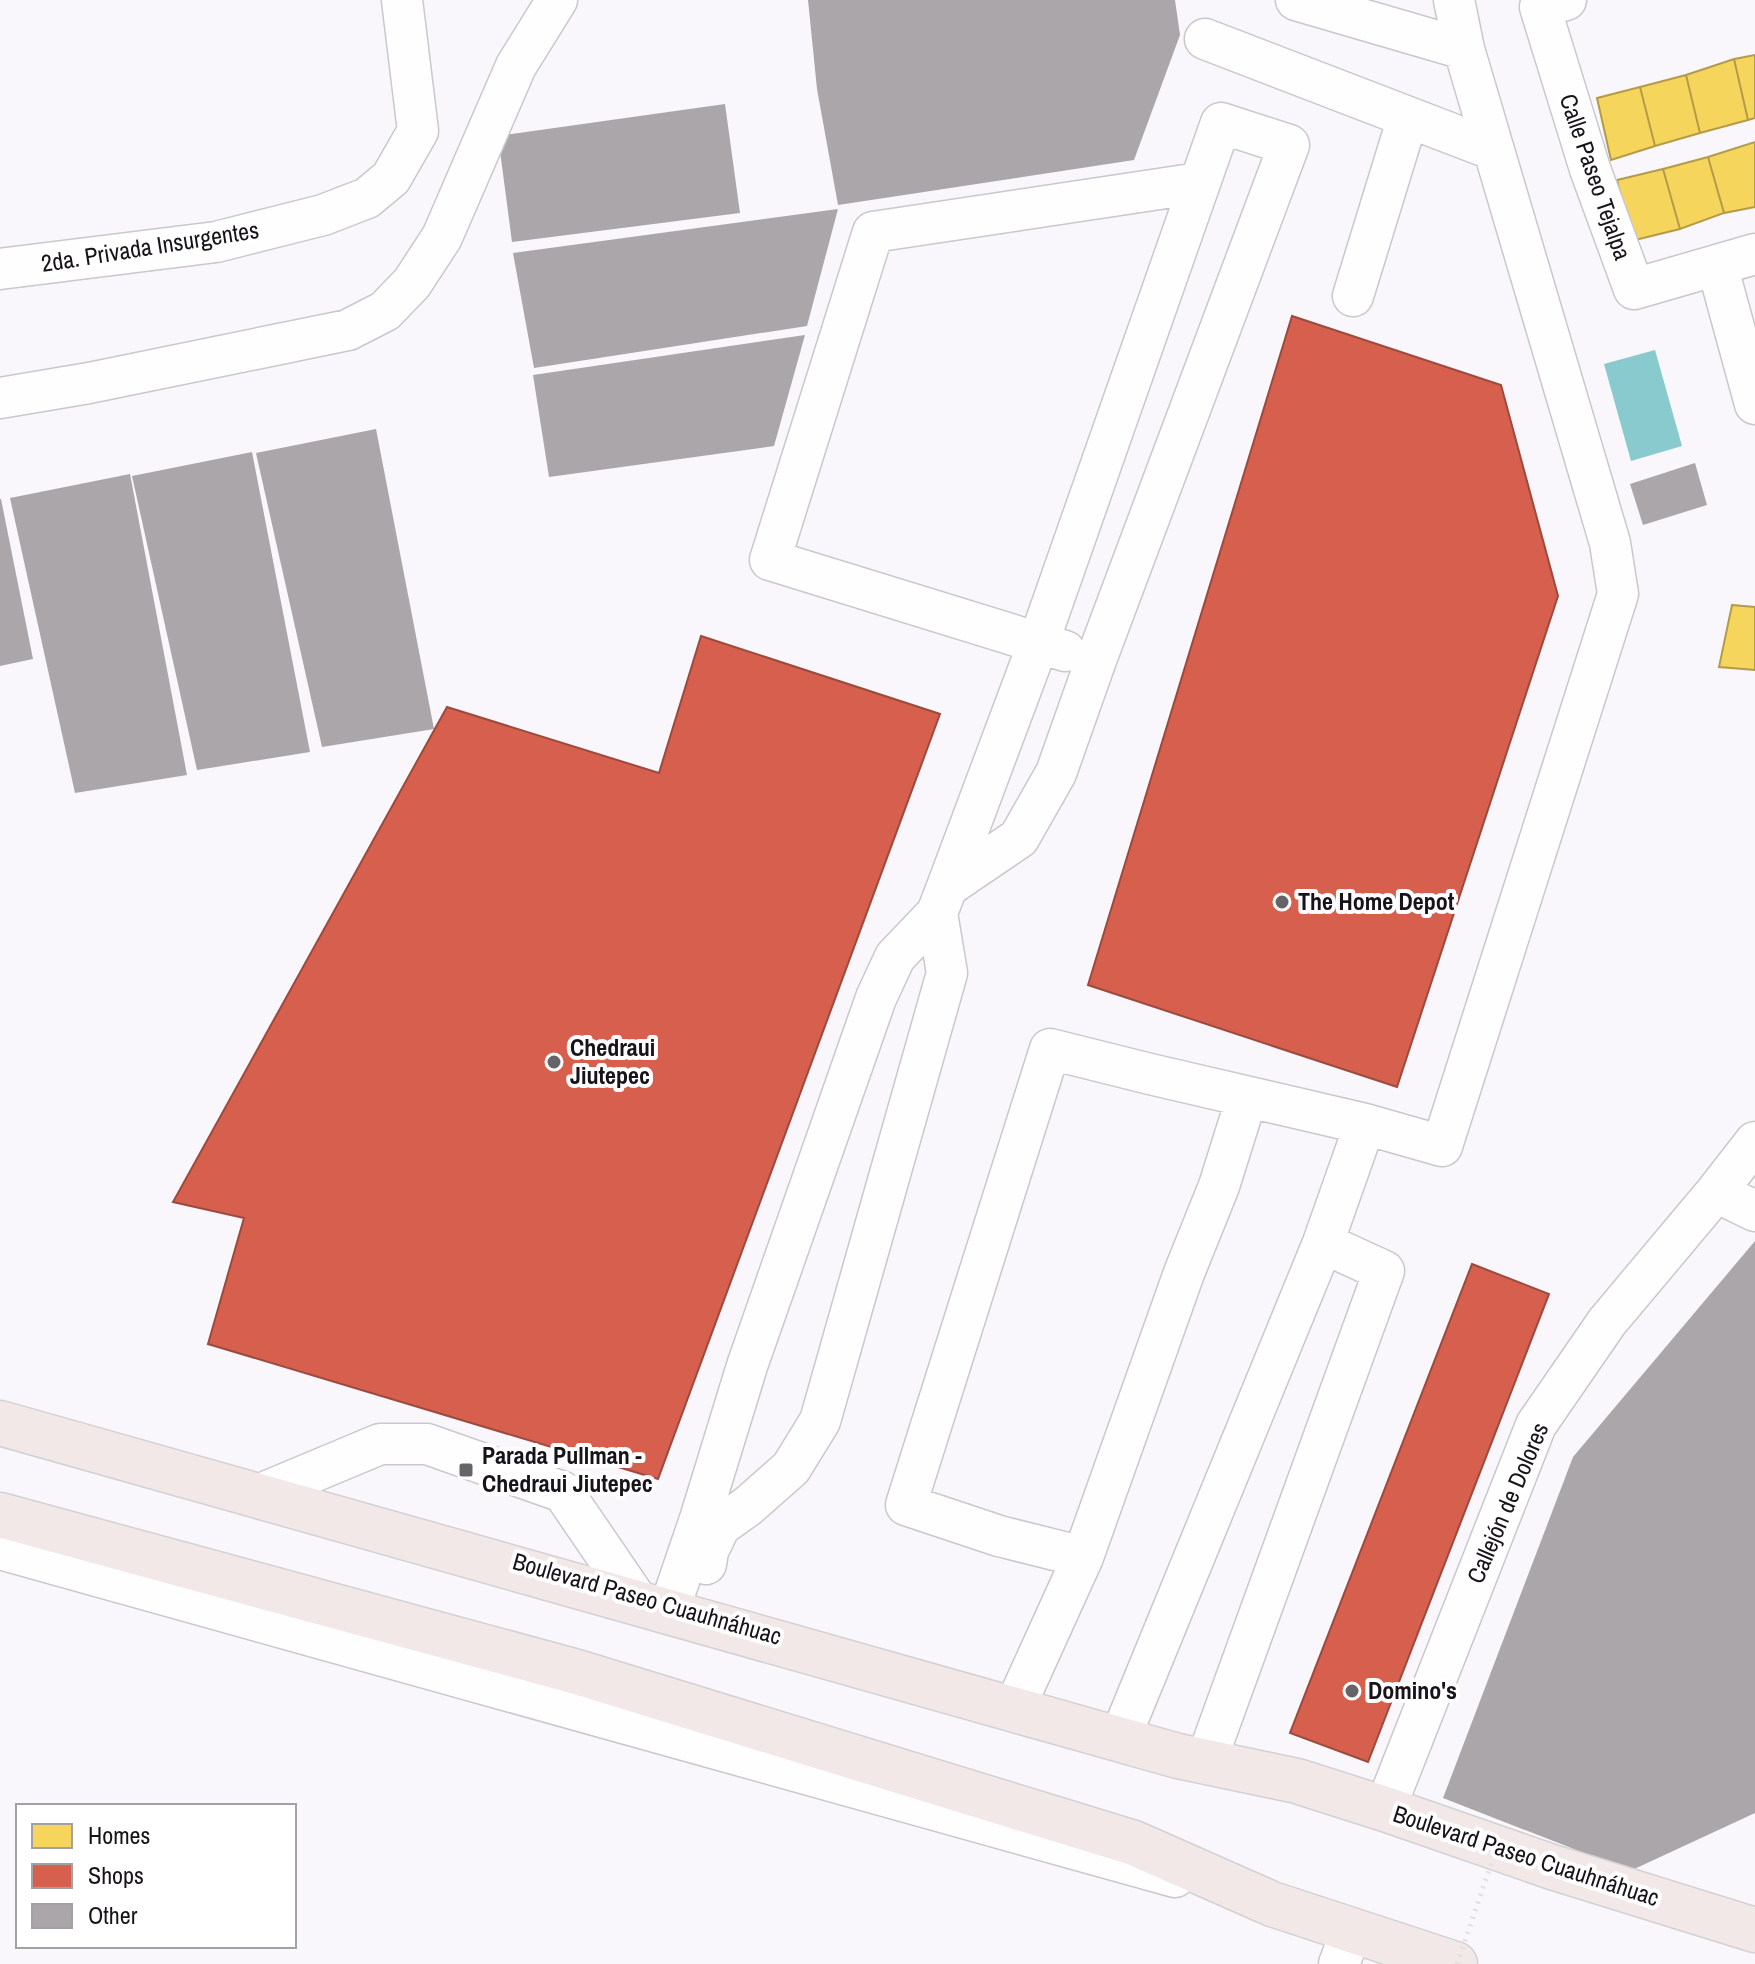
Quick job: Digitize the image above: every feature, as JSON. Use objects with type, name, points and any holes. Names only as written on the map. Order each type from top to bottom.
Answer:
[{"type":"main road","name":"Boulevard Paseo Cuauhnáhuac","points":[[0,1423],[1297,1781],[1552,1867],[1755,1930]]},
{"type":"main road","points":[[0,1515],[577,1672],[1134,1843],[1272,1904],[1345,1947],[1456,1964]]},
{"type":"street","name":"2da. Privada Insurgentes","points":[[0,269],[216,242],[323,215],[367,198],[391,178],[418,131],[402,0]]},
{"type":"street","points":[[0,398],[348,330],[385,311],[412,283],[442,237],[516,66],[557,0]]},
{"type":"street","points":[[1296,0],[1464,49]]},
{"type":"street","points":[[1083,1557],[999,1536],[906,1505],[1050,1049],[1365,1124],[1442,1146],[1618,594],[1610,543],[1464,49],[1454,0]]},
{"type":"street","name":"Calle Paseo Tejalpa","points":[[1566,0],[1540,7],[1590,169],[1634,289],[1755,254]]},
{"type":"street","points":[[1205,39],[1494,150]]},
{"type":"street","points":[[1353,296],[1408,117]]},
{"type":"street","points":[[667,1606],[705,1505],[747,1366],[876,998],[895,957],[942,900],[1019,838],[1056,773],[1289,145],[1221,123],[1038,644],[942,900],[947,973],[820,1421],[791,1468],[720,1526],[708,1551],[667,1606]]},
{"type":"street","points":[[1096,660],[770,560],[873,232],[1199,183]]},
{"type":"street","points":[[1717,265],[1755,404]]},
{"type":"street","points":[[1019,1698],[1083,1557],[1184,1273],[1219,1186],[1247,1097]]},
{"type":"street","points":[[1125,1726],[1323,1243],[1365,1124]]},
{"type":"street","name":"Callejón de Dolores","points":[[1385,1809],[1536,1425],[1607,1322],[1755,1142]]},
{"type":"street","points":[[1716,1192],[1755,1211]]},
{"type":"street","points":[[1193,1754],[1384,1271],[1323,1243]]},
{"type":"street","name":"Boulevard Paseo Cuauhnáhuac","points":[[0,1406],[270,1490],[667,1606],[1125,1726],[1193,1754]]},
{"type":"street","points":[[270,1490],[380,1444],[427,1444],[563,1492],[667,1606]]},
{"type":"street","points":[[0,1549],[1272,1904]]},
{"type":"path","points":[[1456,1964],[1499,1841]]},
{"type":"water","points":[[1655,350],[1682,446],[1631,461],[1604,364]]},
{"type":"building: Homes","points":[[1755,55],[1755,118],[1748,120],[1734,59]]},
{"type":"building: Homes","points":[[1734,59],[1748,120],[1700,133],[1686,75]]},
{"type":"building: Homes","points":[[1686,75],[1700,133],[1655,146],[1640,87]]},
{"type":"building: Homes","points":[[1640,87],[1655,146],[1611,160],[1597,98]]},
{"type":"building: Homes","points":[[1755,142],[1755,207],[1724,213],[1708,157]]},
{"type":"building: Homes","points":[[1708,157],[1724,213],[1680,229],[1663,169]]},
{"type":"building: Homes","points":[[1663,169],[1680,229],[1631,241],[1617,180]]},
{"type":"building: Homes","points":[[1732,605],[1755,607],[1755,670],[1719,667]]},
{"type":"building: Shops","points":[[1292,316],[1501,385],[1558,596],[1397,1087],[1088,985]]},
{"type":"building: Shops","points":[[701,636],[940,714],[658,1479],[208,1344],[244,1218],[173,1202],[447,707],[659,773]]},
{"type":"building: Shops","points":[[1472,1264],[1549,1294],[1368,1762],[1290,1733]]},
{"type":"building: Other","points":[[808,0],[1175,0],[1180,35],[1134,160],[838,205],[817,89]]},
{"type":"building: Other","points":[[725,104],[740,213],[512,242],[498,136]]},
{"type":"building: Other","points":[[838,209],[807,326],[534,368],[513,253]]},
{"type":"building: Other","points":[[805,335],[774,446],[549,477],[533,375]]},
{"type":"building: Other","points":[[376,429],[434,729],[322,747],[256,453]]},
{"type":"building: Other","points":[[252,452],[310,752],[197,770],[132,476]]},
{"type":"building: Other","points":[[1695,463],[1707,505],[1643,525],[1630,484]]},
{"type":"building: Other","points":[[130,474],[187,775],[75,793],[10,498]]},
{"type":"building: Other","points":[[0,499],[33,659],[0,666]]},
{"type":"building: Other","points":[[1755,1241],[1755,1813],[1630,1871],[1443,1798],[1573,1457]]},
{"type":"place","name":"The Home Depot","points":[[1282,902]]},
{"type":"place","name":"Chedraui Jiutepec","points":[[554,1062]]},
{"type":"place","name":"Parada Pullman - Chedraui Jiutepec","points":[[466,1470]]},
{"type":"place","name":"Domino's","points":[[1352,1691]]}]
